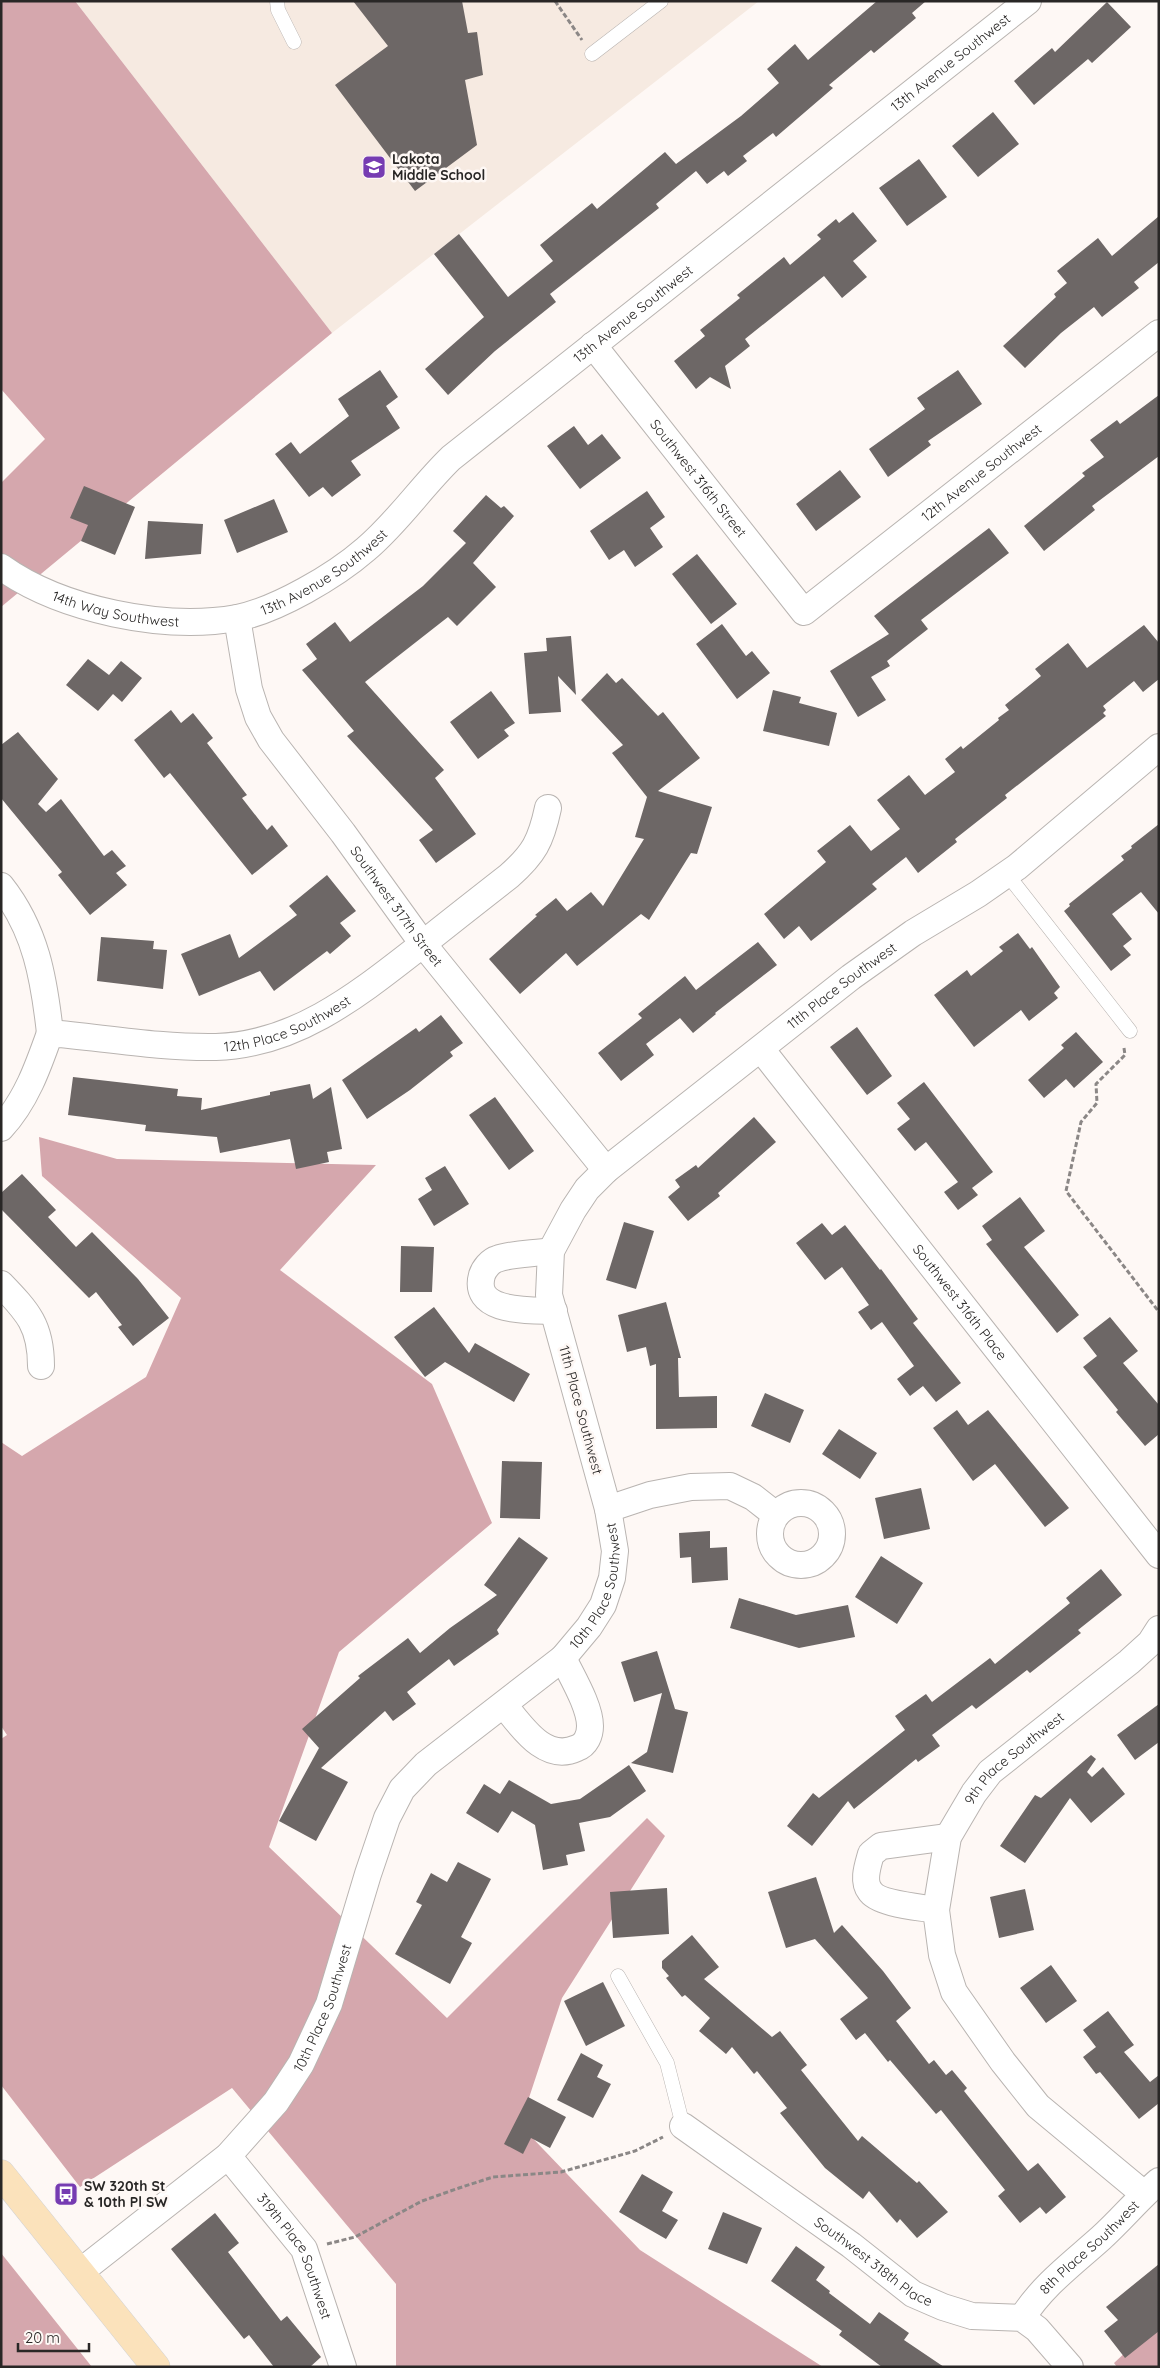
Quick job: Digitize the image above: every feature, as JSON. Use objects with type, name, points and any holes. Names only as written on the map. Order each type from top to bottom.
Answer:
[{"type":"main road","points":[[1,2174],[156,2367]]},
{"type":"street","name":"13th Avenue Southwest","points":[[237,618],[284,601],[312,587],[365,550],[407,509],[451,458],[1028,1]]},
{"type":"street","name":"12th Avenue Southwest","points":[[804,612],[1159,333]]},
{"type":"street","name":"Southwest 316th Street","points":[[593,345],[804,612]]},
{"type":"street","name":"14th Way Southwest","points":[[1,567],[56,598],[102,610],[144,618],[197,620],[237,618]]},
{"type":"street","name":"Southwest 317th Street","points":[[237,618],[249,689],[258,717],[271,740],[343,832],[423,944],[606,1170]]},
{"type":"street","name":"11th Place Southwest","points":[[608,1509],[549,1295],[551,1251],[573,1210],[588,1188],[606,1170],[851,977],[913,932],[978,894],[1007,874],[1159,747]]},
{"type":"street","name":"12th Place Southwest","points":[[50,1033],[217,1047],[275,1036],[306,1025],[336,1008],[423,944],[509,876],[528,858],[539,842],[548,808]]},
{"type":"street","points":[[1,886],[14,902],[28,929],[38,956],[46,993],[50,1033],[34,1078],[9,1120],[1,1128]]},
{"type":"street","name":"Southwest 316th Place","points":[[762,1049],[1159,1555]]},
{"type":"street","points":[[551,1251],[496,1259],[485,1268],[481,1286],[485,1295],[504,1309],[554,1311]]},
{"type":"street","points":[[1,1284],[21,1305],[33,1323],[41,1343],[42,1366]]},
{"type":"street","points":[[608,1509],[650,1495],[691,1486],[730,1486],[753,1496],[776,1515]]},
{"type":"street","name":"10th Place Southwest","points":[[80,2272],[228,2156],[276,2102],[301,2064],[329,2004],[387,1818],[402,1789],[426,1764],[563,1658],[589,1627],[602,1605],[612,1578],[615,1551],[608,1509]]},
{"type":"street","name":"9th Place Southwest","points":[[1151,2188],[1038,2106],[997,2055],[954,1992],[942,1955],[936,1910],[948,1838],[974,1793],[990,1772],[1156,1640]]},
{"type":"street","name":"10th Place Southwest","points":[[504,1705],[531,1738],[547,1748],[555,1752],[579,1748],[588,1740],[589,1716],[563,1658]]},
{"type":"street","points":[[936,1910],[880,1899],[869,1891],[866,1875],[871,1854],[881,1846],[948,1838]]},
{"type":"street","name":"Southwest 318th Place","points":[[683,2126],[851,2245],[913,2294],[943,2308],[972,2316],[1022,2318]]},
{"type":"street","name":"319th Place Southwest","points":[[228,2156],[304,2249],[343,2367]]},
{"type":"street","name":"8th Place Southwest","points":[[1022,2318],[1035,2297],[1102,2238],[1151,2188]]},
{"type":"street","points":[[1022,2318],[1037,2329],[1070,2367]]},
{"type":"lane","points":[[276,1],[278,10],[294,42]]},
{"type":"lane","points":[[592,54],[661,1]]},
{"type":"lane","points":[[1007,874],[1126,1036]]},
{"type":"lane","points":[[618,1976],[668,2063],[683,2126]]},
{"type":"path","points":[[555,1],[592,54]]},
{"type":"path","points":[[1126,1036],[1125,1055],[1096,1084],[1097,1104],[1081,1122],[1066,1191],[1159,1312]]},
{"type":"path","points":[[304,2249],[356,2237],[422,2201],[459,2188],[493,2177],[561,2172],[635,2151],[683,2126]]},
{"type":"shaded area","points":[[1,1],[75,1],[332,333],[1,607],[1,483],[45,439],[1,389]]},
{"type":"shaded area","name":"Lakota Middle School","points":[[75,1],[759,1],[332,333]]},
{"type":"shaded area","points":[[39,1137],[117,1159],[376,1165],[280,1270],[432,1384],[492,1523],[339,1652],[269,1847],[447,2018],[647,1818],[665,1836],[562,1998],[520,2125],[640,2250],[823,2367],[396,2367],[396,2284],[232,2088],[80,2187],[1,2085],[1,1739],[7,1735],[1,1726],[1,1442],[22,1456],[146,1377],[181,1298],[42,1176]]},
{"type":"shaded area","points":[[1,2253],[92,2367],[1,2367]]},
{"type":"shaded area","points":[[1159,2321],[1159,2367],[1117,2367],[1114,2363]]},
{"type":"building","points":[[353,1],[462,1],[468,33],[477,32],[483,75],[465,80],[477,145],[415,191],[335,85],[388,46]]},
{"type":"building","points":[[877,1],[926,1],[912,13],[916,18],[874,53],[871,50],[829,85],[833,88],[776,137],[773,133],[743,156],[747,161],[728,176],[724,171],[707,184],[696,171],[656,204],[659,208],[550,294],[556,302],[495,351],[448,395],[425,369],[484,317],[434,254],[459,234],[508,297],[553,261],[540,245],[592,203],[597,209],[665,152],[676,164],[741,116],[779,83],[767,69],[795,44],[808,60]]},
{"type":"building","points":[[1107,2],[1131,27],[1092,63],[1088,59],[1034,105],[1014,81],[1052,48],[1055,52]]},
{"type":"building","points":[[993,112],[1019,144],[978,177],[952,146]]},
{"type":"building","points":[[919,159],[947,197],[907,226],[879,188]]},
{"type":"building","points":[[853,212],[877,241],[853,261],[867,277],[842,298],[824,276],[745,339],[750,346],[725,366],[731,389],[710,377],[696,389],[674,361],[705,336],[700,330],[740,298],[737,295],[784,257],[790,265],[821,239],[817,235],[836,219],[839,223]]},
{"type":"building","points":[[1159,216],[1159,262],[1134,282],[1139,288],[1102,317],[1094,307],[1061,333],[1025,368],[1003,346],[1056,297],[1054,294],[1067,283],[1057,271],[1098,238],[1112,256]]},
{"type":"building","points":[[380,370],[398,397],[386,406],[400,428],[351,461],[361,475],[332,497],[323,487],[309,497],[275,454],[291,442],[300,454],[349,416],[338,399]]},
{"type":"building","points":[[958,370],[982,404],[928,441],[931,445],[888,477],[869,449],[925,409],[917,398]]},
{"type":"building","points":[[1159,395],[1159,456],[1092,506],[1095,510],[1044,551],[1024,526],[1085,476],[1082,473],[1104,457],[1090,440],[1117,420],[1120,424]]},
{"type":"building","points":[[574,426],[588,445],[602,434],[621,458],[580,489],[547,446]]},
{"type":"building","points":[[840,470],[861,497],[816,531],[796,504]]},
{"type":"building","points":[[84,486],[135,507],[115,555],[81,541],[88,525],[70,518]]},
{"type":"building","points":[[647,491],[665,517],[650,528],[663,547],[635,567],[624,550],[609,560],[590,531]]},
{"type":"building","points":[[486,495],[501,508],[504,506],[514,516],[473,563],[496,587],[457,626],[448,617],[365,682],[444,770],[435,778],[476,834],[436,863],[419,840],[433,830],[347,736],[354,731],[302,670],[317,659],[306,644],[335,622],[350,642],[423,586],[466,543],[453,531]]},
{"type":"building","points":[[274,499],[288,532],[237,553],[224,520]]},
{"type":"building","points":[[148,521],[203,524],[201,554],[145,559]]},
{"type":"building","points":[[989,528],[1009,553],[921,620],[928,629],[887,661],[890,666],[871,677],[886,700],[858,717],[830,671],[889,634],[874,616]]},
{"type":"building","points":[[697,554],[737,604],[711,624],[672,574]]},
{"type":"building","points":[[722,624],[746,656],[752,651],[770,673],[737,699],[696,644]]},
{"type":"building","points":[[1144,625],[1159,643],[1159,679],[1143,692],[1134,681],[1103,706],[1106,710],[1103,713],[1106,716],[1005,795],[1007,798],[955,839],[957,842],[918,873],[906,857],[872,884],[877,889],[811,941],[799,926],[784,939],[764,914],[826,862],[817,851],[850,825],[871,851],[900,829],[877,800],[909,775],[925,795],[955,772],[945,759],[961,746],[963,749],[1009,710],[1005,705],[1041,676],[1035,669],[1068,643],[1087,668]]},
{"type":"building","points":[[571,636],[576,695],[558,676],[561,712],[529,714],[524,653],[547,651],[546,638]]},
{"type":"building","points":[[88,659],[109,675],[121,661],[142,678],[122,702],[113,694],[98,711],[66,685]]},
{"type":"building","points":[[607,673],[616,683],[622,678],[658,716],[663,712],[700,758],[658,791],[712,807],[697,854],[691,853],[649,920],[641,914],[577,966],[566,953],[520,994],[489,959],[537,916],[535,915],[556,898],[567,911],[591,892],[603,906],[644,839],[635,837],[647,797],[612,753],[623,745],[581,700]]},
{"type":"building","points":[[773,690],[801,697],[799,703],[837,713],[829,746],[763,731]]},
{"type":"building","points":[[491,691],[515,723],[504,730],[509,736],[478,759],[450,722]]},
{"type":"building","points":[[171,710],[181,723],[193,713],[213,738],[207,743],[247,795],[242,798],[267,830],[272,825],[288,846],[252,875],[170,773],[164,778],[134,740]]},
{"type":"building","points":[[18,732],[58,779],[38,804],[46,812],[61,799],[104,856],[112,850],[126,866],[116,873],[127,885],[90,915],[58,875],[62,872],[1,798],[1,745]]},
{"type":"building","points":[[1159,824],[1159,914],[1141,892],[1112,914],[1132,939],[1123,946],[1131,955],[1111,971],[1064,911],[1070,906],[1069,904],[1124,860],[1121,856]]},
{"type":"building","points":[[327,875],[356,911],[340,923],[351,936],[330,954],[327,951],[274,991],[260,971],[199,996],[181,954],[230,934],[239,958],[297,915],[289,906]]},
{"type":"building","points":[[1018,933],[1030,949],[1032,947],[1060,987],[1054,993],[1058,998],[1029,1021],[1021,1010],[974,1047],[934,995],[967,970],[971,976],[1003,951],[999,947]]},
{"type":"building","points":[[101,937],[154,941],[153,949],[167,950],[163,989],[97,981]]},
{"type":"building","points":[[758,942],[777,965],[715,1013],[693,1033],[680,1018],[646,1044],[654,1055],[621,1081],[598,1053],[642,1018],[638,1014],[685,976],[696,990]]},
{"type":"building","points":[[441,1015],[463,1043],[450,1052],[453,1056],[410,1090],[367,1119],[342,1080],[416,1028],[419,1032]]},
{"type":"building","points":[[857,1027],[892,1076],[867,1095],[830,1047]]},
{"type":"building","points":[[1076,1032],[1103,1062],[1074,1088],[1066,1079],[1044,1098],[1028,1080],[1064,1048],[1061,1045]]},
{"type":"building","points":[[73,1077],[178,1089],[177,1096],[202,1098],[201,1110],[310,1084],[313,1099],[331,1087],[342,1149],[327,1152],[329,1162],[296,1169],[290,1139],[220,1153],[217,1137],[145,1131],[146,1125],[68,1115]]},
{"type":"building","points":[[924,1082],[993,1172],[972,1188],[978,1195],[958,1210],[944,1192],[958,1182],[926,1142],[915,1151],[897,1129],[910,1119],[897,1103]]},
{"type":"building","points":[[495,1097],[534,1151],[509,1170],[469,1115]]},
{"type":"building","points":[[754,1117],[776,1142],[718,1193],[720,1196],[688,1221],[668,1197],[680,1187],[675,1180],[696,1165],[698,1168]]},
{"type":"building","points":[[445,1166],[469,1204],[434,1226],[418,1199],[432,1190],[425,1178]]},
{"type":"building","points":[[22,1174],[56,1210],[48,1217],[76,1247],[92,1232],[138,1279],[169,1318],[133,1346],[118,1327],[122,1325],[96,1292],[89,1298],[1,1209],[1,1193]]},
{"type":"building","points":[[1020,1197],[1045,1231],[1024,1247],[1079,1315],[1057,1333],[986,1244],[992,1240],[982,1226]]},
{"type":"building","points":[[624,1222],[654,1231],[636,1289],[606,1280]]},
{"type":"building","points":[[822,1223],[832,1235],[845,1225],[918,1319],[913,1323],[961,1383],[936,1402],[923,1386],[910,1396],[897,1379],[914,1366],[882,1322],[871,1330],[858,1312],[869,1305],[842,1267],[825,1280],[796,1243]]},
{"type":"building","points":[[401,1246],[434,1247],[432,1292],[400,1292]]},
{"type":"building","points":[[666,1302],[681,1358],[678,1358],[679,1397],[717,1396],[717,1428],[656,1429],[656,1364],[650,1366],[646,1347],[627,1352],[618,1315]]},
{"type":"building","points":[[434,1307],[469,1353],[475,1343],[530,1374],[514,1402],[445,1362],[425,1377],[394,1337]]},
{"type":"building","points":[[1110,1317],[1138,1351],[1123,1363],[1159,1405],[1159,1434],[1145,1446],[1116,1412],[1118,1410],[1083,1367],[1097,1356],[1083,1338]]},
{"type":"building","points":[[765,1393],[804,1410],[790,1443],[751,1426]]},
{"type":"building","points":[[957,1410],[968,1425],[988,1410],[1069,1508],[1045,1527],[995,1464],[973,1481],[933,1428]]},
{"type":"building","points":[[839,1429],[877,1453],[860,1479],[822,1454]]},
{"type":"building","points":[[502,1461],[542,1462],[540,1519],[500,1518]]},
{"type":"building","points":[[921,1488],[930,1529],[884,1539],[875,1498]]},
{"type":"building","points":[[710,1531],[710,1548],[727,1547],[728,1580],[692,1583],[691,1557],[680,1558],[679,1533]]},
{"type":"building","points":[[519,1537],[548,1558],[497,1630],[499,1634],[454,1666],[449,1659],[407,1692],[416,1704],[393,1721],[385,1711],[321,1768],[348,1782],[316,1841],[279,1821],[319,1748],[302,1729],[360,1678],[358,1676],[408,1638],[420,1653],[450,1628],[497,1595],[484,1585]]},
{"type":"building","points":[[881,1556],[923,1583],[897,1624],[855,1597]]},
{"type":"building","points":[[1101,1569],[1122,1595],[1078,1630],[1081,1633],[1030,1673],[1027,1670],[976,1709],[972,1705],[932,1735],[940,1746],[918,1762],[916,1759],[854,1809],[848,1801],[812,1846],[787,1826],[813,1793],[819,1798],[905,1730],[895,1716],[926,1694],[932,1702],[990,1658],[995,1664],[1070,1603],[1066,1598]]},
{"type":"building","points":[[739,1598],[796,1615],[848,1605],[855,1637],[799,1648],[730,1628]]},
{"type":"building","points":[[657,1651],[675,1709],[688,1712],[673,1773],[631,1763],[647,1752],[662,1693],[634,1702],[621,1662]]},
{"type":"building","points":[[1159,1704],[1159,1742],[1135,1760],[1117,1735]]},
{"type":"building","points":[[1091,1755],[1096,1759],[1087,1772],[1092,1777],[1103,1767],[1125,1794],[1091,1823],[1070,1798],[1025,1863],[1000,1846],[1035,1795],[1041,1798]]},
{"type":"building","points":[[629,1765],[646,1791],[610,1817],[579,1823],[585,1851],[566,1855],[568,1865],[543,1870],[535,1825],[512,1811],[498,1833],[466,1813],[484,1784],[500,1794],[509,1780],[551,1804],[580,1799]]},
{"type":"building","points":[[458,1862],[491,1879],[461,1937],[472,1943],[450,1984],[395,1954],[422,1905],[416,1902],[431,1873],[447,1882]]},
{"type":"building","points":[[816,1877],[834,1933],[842,1925],[883,1971],[911,2008],[896,2021],[929,2064],[934,2060],[946,2075],[952,2070],[967,2088],[964,2091],[1028,2171],[1038,2163],[1066,2197],[1046,2214],[1040,2207],[1020,2223],[998,2196],[1005,2190],[941,2110],[936,2114],[890,2060],[888,2062],[865,2033],[856,2040],[840,2019],[868,1998],[815,1939],[786,1948],[768,1892]]},
{"type":"building","points":[[667,1888],[669,1934],[613,1938],[610,1892]]},
{"type":"building","points":[[1025,1889],[1034,1930],[999,1938],[990,1897]]},
{"type":"building","points":[[692,1935],[719,1967],[704,1979],[772,2037],[780,2031],[807,2065],[801,2070],[858,2141],[862,2136],[917,2183],[919,2181],[948,2212],[917,2238],[900,2219],[897,2223],[869,2191],[863,2199],[825,2168],[780,2113],[787,2108],[757,2071],[754,2074],[732,2047],[726,2054],[699,2031],[710,2018],[685,1995],[682,1997],[666,1978],[669,1976],[662,1968],[662,1961]]},
{"type":"building","points":[[1051,1965],[1077,2001],[1046,2023],[1020,1988]]},
{"type":"building","points":[[603,1982],[625,2026],[586,2046],[564,2001]]},
{"type":"building","points":[[1108,2011],[1134,2045],[1124,2052],[1150,2082],[1159,2075],[1159,2103],[1139,2119],[1100,2072],[1096,2074],[1083,2057],[1096,2047],[1083,2030]]},
{"type":"building","points":[[581,2053],[603,2065],[597,2077],[611,2084],[593,2118],[557,2100]]},
{"type":"building","points":[[528,2097],[566,2117],[550,2148],[531,2138],[523,2154],[504,2144]]},
{"type":"building","points":[[642,2174],[673,2192],[662,2211],[678,2220],[666,2239],[619,2212]]},
{"type":"building","points":[[723,2212],[762,2228],[747,2264],[708,2249]]},
{"type":"building","points":[[215,2213],[239,2243],[228,2252],[281,2321],[287,2316],[321,2357],[310,2367],[274,2367],[249,2335],[244,2339],[171,2249]]},
{"type":"building","points":[[796,2246],[825,2267],[816,2280],[830,2291],[829,2293],[870,2324],[879,2312],[909,2333],[904,2340],[944,2367],[882,2367],[839,2335],[842,2331],[771,2281]]},
{"type":"building","points":[[1159,2264],[1159,2331],[1125,2358],[1104,2331],[1118,2320],[1106,2307]]},
{"type":"place","name":"Lakota Middle School","points":[[374,167]]},
{"type":"place","name":"SW 320th St & 10th Pl SW","points":[[66,2194]]}]
